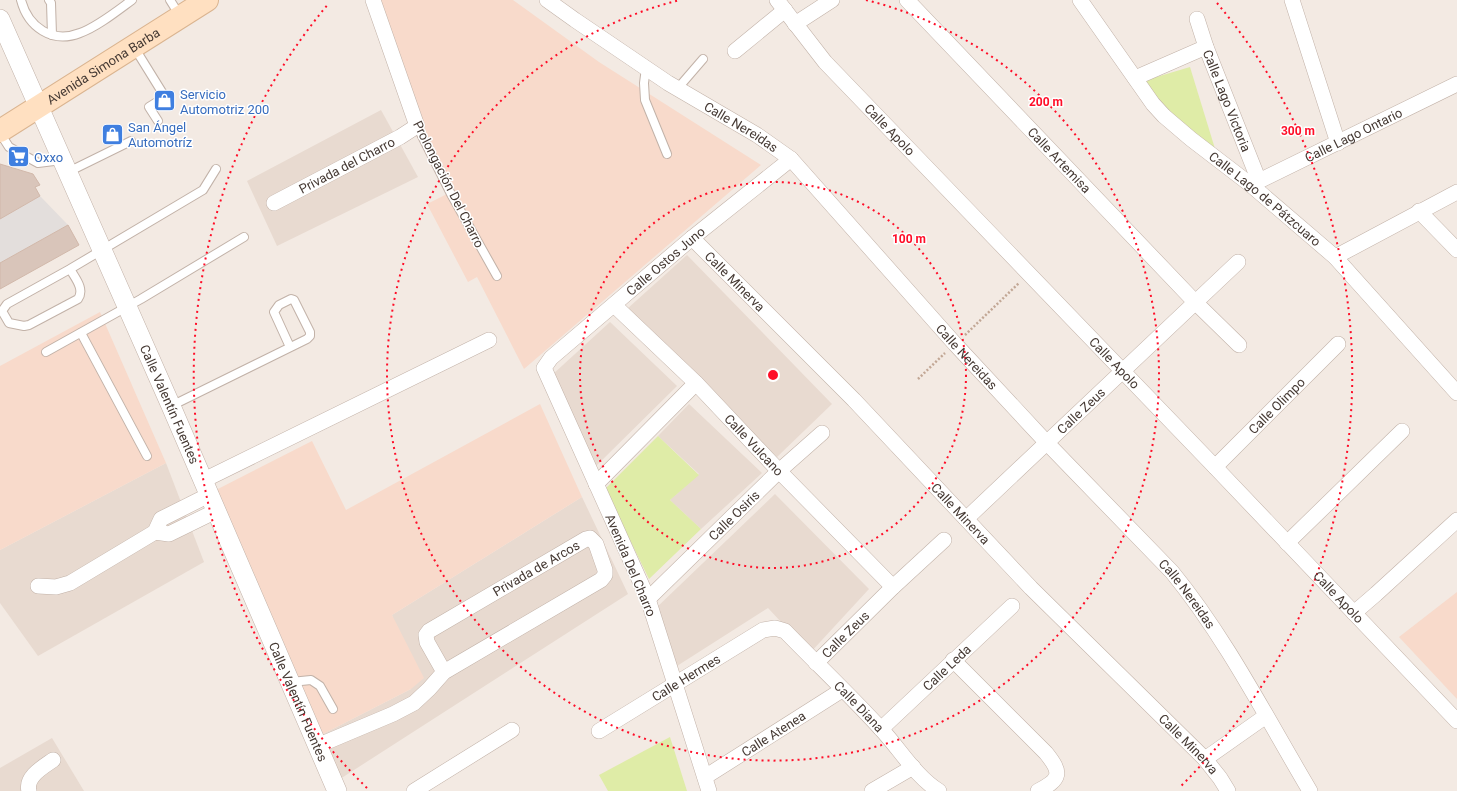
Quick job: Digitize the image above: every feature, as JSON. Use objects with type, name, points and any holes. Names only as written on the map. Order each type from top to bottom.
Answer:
[{"type":"main road","name":"Avenida Simona Barba","points":[[0,132],[133,46],[175,8],[206,0]]},
{"type":"street","name":"Prolongación Del Charro","points":[[372,0],[417,126]]},
{"type":"street","name":"Calle Nereidas","points":[[548,0],[646,68],[757,135],[791,159],[955,344],[1047,443],[1142,539],[1185,588],[1236,665],[1310,791]]},
{"type":"street","points":[[795,24],[832,0]]},
{"type":"street","name":"Calle Artemisa","points":[[907,0],[1196,303],[1239,345]]},
{"type":"street","name":"Calle Lago de Pátzcuaro","points":[[1080,0],[1153,104],[1164,116],[1191,139],[1255,183],[1335,257],[1457,393]]},
{"type":"street","points":[[1292,0],[1338,143]]},
{"type":"street","points":[[735,51],[781,5]]},
{"type":"street","name":"Calle Apolo","points":[[781,5],[825,62],[1457,721]]},
{"type":"street","name":"Calle Lago Victoria","points":[[1197,19],[1255,183]]},
{"type":"street","name":"Calle Valentín Fuentes","points":[[1,24],[171,406],[337,791]]},
{"type":"street","points":[[1135,78],[1206,47]]},
{"type":"street","name":"Calle Lago Ontario","points":[[1255,183],[1457,84]]},
{"type":"street","name":"Privada del Charro","points":[[274,203],[400,137],[417,126]]},
{"type":"street","name":"Calle Ostos Juno","points":[[544,368],[551,358],[692,238],[791,159]]},
{"type":"street","points":[[1335,257],[1457,192]]},
{"type":"street","points":[[1419,211],[1457,250]]},
{"type":"street","name":"Calle Minerva","points":[[692,238],[854,400],[1031,588],[1205,759],[1228,791]]},
{"type":"street","name":"Calle Zeus","points":[[966,519],[1238,262]]},
{"type":"street","name":"Calle Vulcano","points":[[614,305],[696,383],[893,587]]},
{"type":"street","points":[[38,586],[56,587],[70,582],[155,532],[169,534],[209,495],[489,340]]},
{"type":"street","name":"Calle Olimpo","points":[[1215,467],[1338,344]]},
{"type":"street","name":"Avenida Del Charro","points":[[544,368],[648,599],[707,784]]},
{"type":"street","points":[[596,484],[696,383]]},
{"type":"street","points":[[1287,543],[1402,432]]},
{"type":"street","name":"Calle Osiris","points":[[648,599],[780,471],[822,433]]},
{"type":"street","points":[[1354,613],[1457,520]]},
{"type":"street","name":"Privada de Arcos","points":[[317,746],[393,714],[414,703],[425,694],[444,672],[601,580],[605,575],[605,570],[594,541],[590,538],[586,539],[429,630],[426,635],[427,642],[444,672]]},
{"type":"street","name":"Calle Zeus","points":[[816,663],[893,587],[944,540]]},
{"type":"street","name":"Calle Leda","points":[[881,729],[1012,606]]},
{"type":"street","name":"Calle Diana","points":[[775,628],[785,631],[881,729],[933,788],[939,791]]},
{"type":"street","name":"Calle Hermes","points":[[599,731],[763,630],[775,628]]},
{"type":"street","points":[[953,660],[1046,753],[1057,770],[1056,778],[1054,782],[1038,791]]},
{"type":"street","name":"Calle Atenea","points":[[707,784],[842,690]]},
{"type":"street","points":[[1205,759],[1266,716]]},
{"type":"street","points":[[414,791],[512,730]]},
{"type":"street","points":[[29,791],[29,785],[34,775],[53,760]]},
{"type":"street","points":[[872,791],[913,767]]},
{"type":"lane","points":[[22,0],[29,20],[44,32],[66,37],[80,33],[108,17],[132,0]]},
{"type":"lane","points":[[49,0],[51,3],[52,35]]},
{"type":"lane","points":[[133,46],[165,97],[149,106],[158,121]]},
{"type":"lane","points":[[678,88],[703,60]]},
{"type":"lane","points":[[646,68],[644,83],[645,100],[667,154]]},
{"type":"lane","name":"Prolongación Del Charro","points":[[417,126],[451,194],[498,276]]},
{"type":"lane","points":[[0,132],[9,147],[38,164],[65,166],[131,141]]},
{"type":"lane","points":[[70,269],[81,291],[81,295],[78,299],[29,325],[24,326],[10,323],[2,312],[7,304],[70,269],[203,190],[216,169]]},
{"type":"lane","points":[[46,352],[141,299],[244,237]]},
{"type":"lane","points":[[171,406],[307,339],[310,336],[310,332],[294,300],[291,299],[279,305],[274,312],[290,347]]},
{"type":"lane","points":[[81,333],[146,456]]},
{"type":"lane","points":[[290,683],[311,680],[320,686],[333,709]]},
{"type":"path","points":[[918,379],[1028,274]]},
{"type":"shaded area","points":[[374,0],[513,0],[599,62],[761,165],[524,369],[477,277],[468,282],[427,204],[455,190],[411,109]]},
{"type":"shaded area","points":[[381,110],[418,177],[277,246],[247,181]]},
{"type":"shaded area","points":[[40,196],[68,225],[0,263],[0,219]]},
{"type":"shaded area","points":[[687,255],[832,404],[777,457],[627,309]]},
{"type":"shaded area","points":[[100,312],[166,463],[0,550],[0,366]]},
{"type":"shaded area","points":[[610,322],[677,386],[595,467],[552,375]]},
{"type":"shaded area","points":[[540,404],[582,497],[392,615],[424,678],[411,689],[321,735],[212,492],[312,441],[346,510]]},
{"type":"shaded area","points":[[689,404],[762,473],[701,529],[670,500],[699,474],[658,436]]},
{"type":"shaded area","points":[[166,463],[204,562],[38,656],[0,603],[0,550]]},
{"type":"shaded area","points":[[775,494],[869,589],[810,653],[768,608],[677,666],[655,609]]},
{"type":"shaded area","points":[[582,497],[628,594],[340,779],[321,735],[411,689],[392,615]]},
{"type":"shaded area","points":[[1457,592],[1457,699],[1399,637]]},
{"type":"shaded area","points":[[52,738],[84,791],[0,791],[0,768]]},
{"type":"green space","points":[[1190,67],[1216,152],[1162,109],[1143,81]]},
{"type":"green space","points":[[658,436],[699,475],[670,500],[701,529],[649,579],[605,489]]},
{"type":"green space","points":[[670,737],[687,791],[608,791],[599,775]]},
{"type":"building","points":[[0,164],[33,174],[40,185],[35,187],[40,196],[0,219]]},
{"type":"building","points":[[68,225],[79,245],[0,289],[0,263]]},
{"type":"place","name":"Servicio Automotriz 200","points":[[165,101]]},
{"type":"place","name":"San Ángel Automotríz","points":[[113,134]]},
{"type":"place","name":"Oxxo","points":[[19,157]]}]
